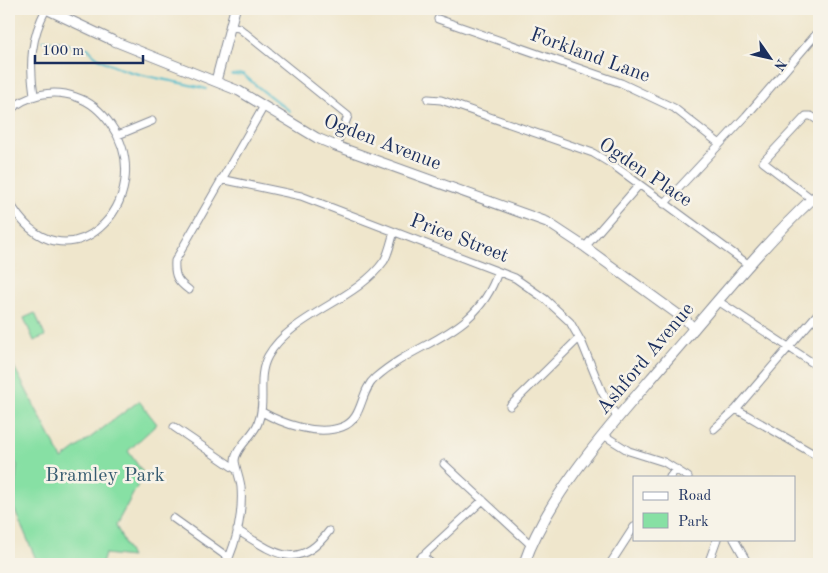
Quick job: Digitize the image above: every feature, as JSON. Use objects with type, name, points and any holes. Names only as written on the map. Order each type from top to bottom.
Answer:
[{"type":"main road","name":"Ashford Avenue","points":[[524,564],[542,522],[618,419],[749,265],[815,197]]},
{"type":"street","points":[[34,95],[31,74],[33,41],[46,9]]},
{"type":"street","name":"Ogden Avenue","points":[[46,9],[114,41],[240,91],[317,138],[537,217],[585,247],[687,321],[694,330]]},
{"type":"street","points":[[216,81],[235,9]]},
{"type":"street","name":"Forkland Lane","points":[[438,19],[621,83],[674,108],[720,144]]},
{"type":"street","points":[[230,26],[239,28],[348,116],[336,146]]},
{"type":"street","points":[[664,204],[720,144],[819,31]]},
{"type":"street","points":[[9,111],[34,95],[62,93],[81,98],[105,116],[118,135],[126,168],[122,196],[107,220],[89,236],[70,241],[44,239],[21,222],[9,201]]},
{"type":"street","name":"Ogden Place","points":[[428,99],[441,100],[593,153],[749,265]]},
{"type":"street","points":[[189,290],[179,282],[174,274],[175,261],[264,106]]},
{"type":"street","points":[[815,197],[763,162],[806,116],[811,116],[819,121]]},
{"type":"street","points":[[118,135],[152,121]]},
{"type":"street","name":"Price Street","points":[[221,179],[301,196],[515,278],[545,299],[570,322],[579,338],[602,392],[618,419]]},
{"type":"street","points":[[585,247],[639,185]]},
{"type":"street","points":[[173,518],[227,561],[240,515],[241,487],[236,454],[249,440],[262,412],[262,369],[268,356],[283,339],[308,318],[365,281],[376,271],[386,258],[394,232]]},
{"type":"street","points":[[262,412],[303,428],[324,430],[342,427],[353,420],[361,406],[363,395],[374,379],[411,354],[457,329],[476,311],[493,285],[498,272]]},
{"type":"street","points":[[718,301],[787,348],[819,367]]},
{"type":"street","points":[[714,430],[736,409],[819,312]]},
{"type":"street","points":[[510,406],[579,338]]},
{"type":"street","points":[[736,409],[819,457]]},
{"type":"street","points":[[174,428],[238,470]]},
{"type":"street","points":[[605,436],[628,451],[664,462],[686,476]]},
{"type":"street","points":[[444,464],[531,545]]},
{"type":"street","points":[[671,476],[676,469]]},
{"type":"street","points":[[414,564],[483,500]]},
{"type":"street","points":[[610,564],[633,529]]},
{"type":"street","points":[[236,530],[285,560],[301,559],[321,544],[329,531]]},
{"type":"street","points":[[708,564],[717,540]]},
{"type":"street","points":[[735,540],[748,564]]},
{"type":"street","points":[[422,556],[432,564]]},
{"type":"green space","points":[[35,313],[45,336],[34,341],[24,318]]},
{"type":"green space","name":"Bramley Park","points":[[9,357],[62,459],[139,401],[157,424],[128,451],[144,474],[116,525],[131,557],[105,554],[102,564],[38,564],[14,508],[17,465],[9,451]]},
{"type":"waterway","points":[[9,45],[15,39]]},
{"type":"waterway","points":[[42,40],[68,43],[76,49],[88,48],[97,57],[125,70],[206,89]]},
{"type":"waterway","points":[[232,75],[243,74],[290,111]]}]
